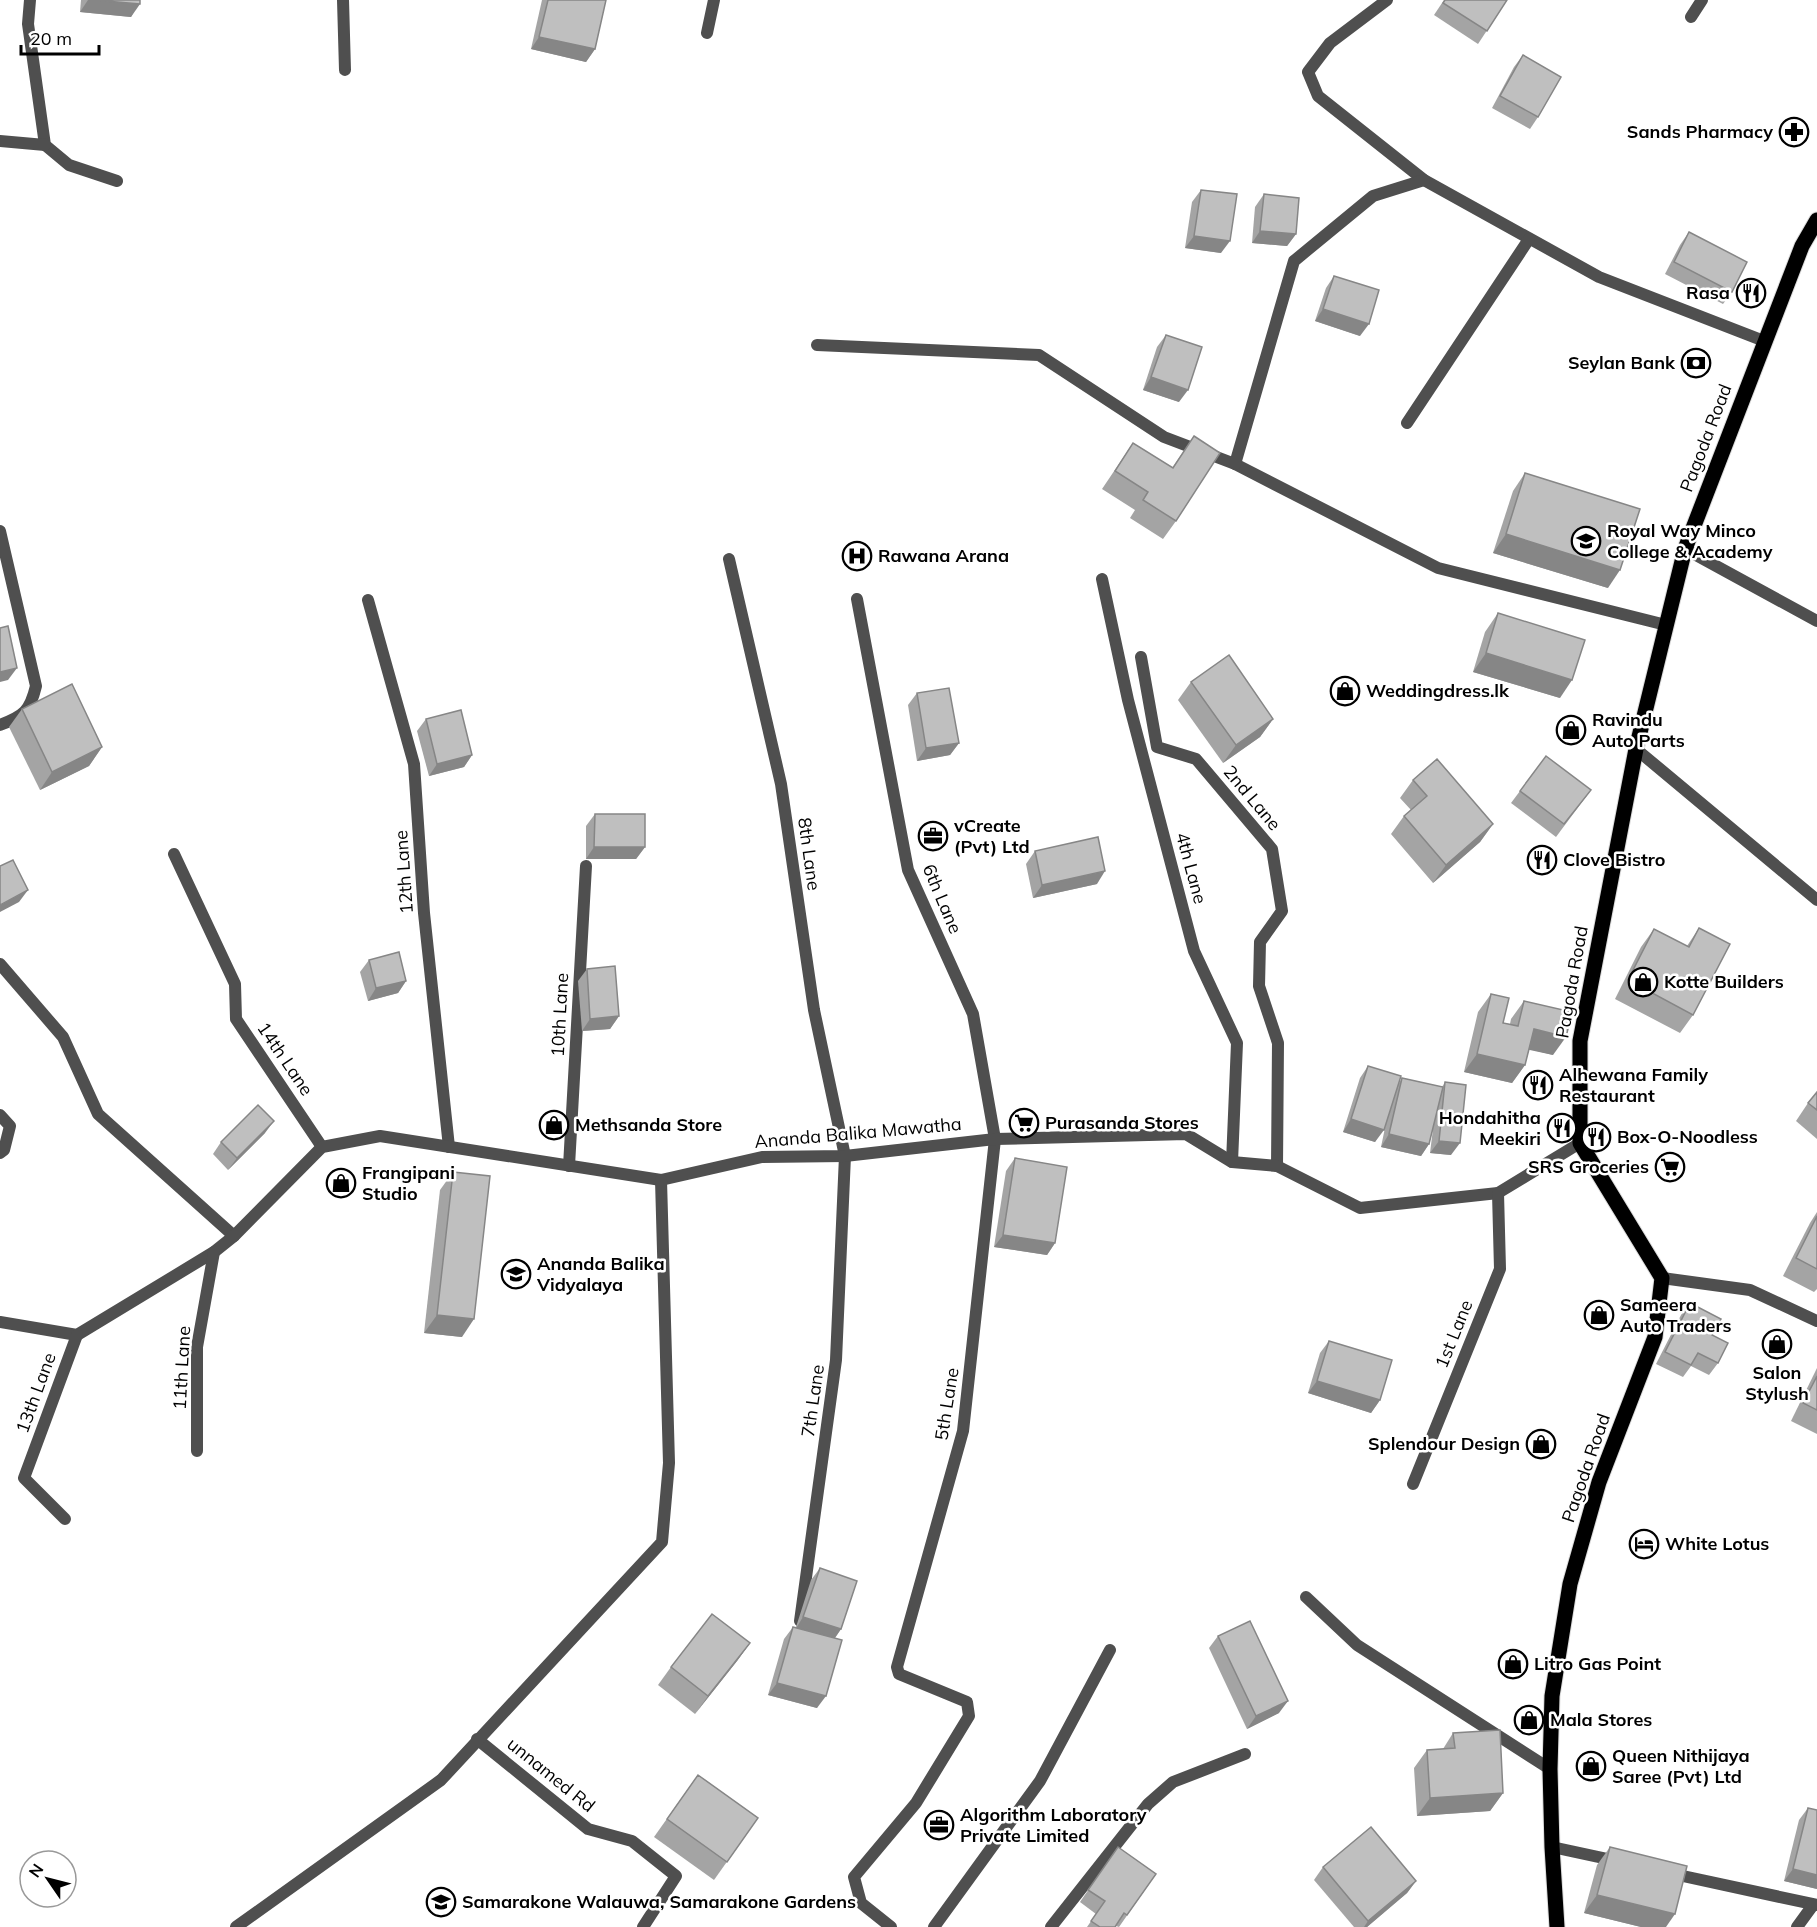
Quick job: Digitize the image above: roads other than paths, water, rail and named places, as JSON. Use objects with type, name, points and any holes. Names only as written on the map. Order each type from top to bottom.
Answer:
[{"type":"main road","name":"Pagoda Road","points":[[1580,1143],[1580,1041],[1635,749],[1685,549],[1802,246],[1817,220]]},
{"type":"main road","points":[[1580,1143],[1662,1278]]},
{"type":"main road","name":"Pagoda Road","points":[[1557,1927],[1550,1769],[1552,1696],[1570,1584],[1599,1482],[1655,1337],[1662,1278]]},
{"type":"street","points":[[30,0],[28,24],[45,145]]},
{"type":"street","points":[[343,0],[345,70]]},
{"type":"street","points":[[707,33],[714,0]]},
{"type":"street","points":[[1387,0],[1330,43],[1308,72],[1318,96],[1424,180],[1529,239],[1599,277],[1764,341]]},
{"type":"street","points":[[1691,17],[1702,0]]},
{"type":"street","points":[[0,141],[45,145],[69,165],[117,181]]},
{"type":"street","points":[[1235,464],[1294,261],[1373,196],[1424,180]]},
{"type":"street","points":[[1407,423],[1529,239]]},
{"type":"street","points":[[817,345],[1039,355],[1164,437],[1235,464],[1438,568],[1666,625]]},
{"type":"street","points":[[0,531],[36,686],[31,705],[16,720],[0,725]]},
{"type":"street","points":[[1685,549],[1817,621]]},
{"type":"street","name":"8th Lane","points":[[729,559],[781,784],[814,1010],[845,1156]]},
{"type":"street","name":"4th Lane","points":[[1102,579],[1128,700],[1194,951],[1237,1043],[1232,1162]]},
{"type":"street","name":"6th Lane","points":[[858,599],[908,870],[973,1014],[995,1139]]},
{"type":"street","name":"12th Lane","points":[[368,600],[414,764],[424,913],[449,1147]]},
{"type":"street","name":"2nd Lane","points":[[1141,657],[1157,747],[1196,759],[1272,849],[1282,911],[1260,942],[1259,986],[1278,1043],[1277,1166]]},
{"type":"street","points":[[1635,749],[1817,900]]},
{"type":"street","name":"14th Lane","points":[[174,854],[236,984],[236,1019],[322,1147]]},
{"type":"street","name":"10th Lane","points":[[570,1166],[586,866]]},
{"type":"street","points":[[0,964],[63,1037],[98,1114],[234,1236]]},
{"type":"street","points":[[0,1114],[10,1126],[4,1150],[0,1153]]},
{"type":"street","name":"Ananda Balika Mawatha","points":[[322,1147],[380,1136],[661,1180],[762,1157],[845,1156],[995,1139],[1186,1134],[1232,1162],[1277,1166],[1360,1208],[1498,1193],[1580,1143]]},
{"type":"street","name":"5th Lane","points":[[891,1927],[861,1903],[854,1877],[916,1803],[969,1716],[967,1701],[899,1674],[897,1667],[963,1431],[995,1139]]},
{"type":"street","points":[[0,1322],[77,1335],[214,1252],[234,1236],[322,1147]]},
{"type":"street","name":"7th Lane","points":[[798,1637],[837,1360],[845,1156]]},
{"type":"street","points":[[236,1927],[441,1780],[662,1542],[669,1462],[661,1180]]},
{"type":"street","name":"1st Lane","points":[[1413,1484],[1500,1269],[1498,1193]]},
{"type":"street","name":"11th Lane","points":[[197,1451],[197,1347],[214,1252]]},
{"type":"street","points":[[1662,1278],[1750,1290],[1817,1321]]},
{"type":"street","name":"13th Lane","points":[[65,1519],[24,1478],[77,1335]]},
{"type":"street","points":[[1306,1597],[1357,1645],[1550,1769]]},
{"type":"street","points":[[934,1927],[1040,1780],[1110,1650]]},
{"type":"street","name":"unnamed Rd","points":[[477,1739],[588,1829],[632,1841],[676,1876],[645,1926]]},
{"type":"street","points":[[1051,1927],[1148,1804],[1173,1782],[1245,1754]]},
{"type":"street","points":[[1552,1847],[1631,1864]]},
{"type":"street","points":[[1654,1869],[1815,1905],[1797,1927]]},
{"type":"place","name":"Sands Pharmacy","points":[[1794,132]]},
{"type":"place","name":"Rasa","points":[[1751,293]]},
{"type":"place","name":"Seylan Bank","points":[[1696,363]]},
{"type":"place","name":"Royal Way Minco College & Academy","points":[[1586,541]]},
{"type":"place","name":"Rawana Arana","points":[[857,556]]},
{"type":"place","name":"Weddingdress.lk","points":[[1345,691]]},
{"type":"place","name":"Ravindu Auto Parts","points":[[1571,730]]},
{"type":"place","name":"vCreate (Pvt) Ltd","points":[[933,836]]},
{"type":"place","name":"Clove Bistro","points":[[1542,860]]},
{"type":"place","name":"Kotte Builders","points":[[1643,982]]},
{"type":"place","name":"Alhewana Family Restaurant","points":[[1538,1085]]},
{"type":"place","name":"Purasanda Stores","points":[[1024,1123]]},
{"type":"place","name":"Methsanda Store","points":[[554,1125]]},
{"type":"place","name":"Hondahitha Meekiri","points":[[1562,1128]]},
{"type":"place","name":"Box-O-Noodless","points":[[1596,1137]]},
{"type":"place","name":"SRS Groceries","points":[[1670,1167]]},
{"type":"place","name":"Frangipani Studio","points":[[341,1183]]},
{"type":"place","name":"Ananda Balika Vidyalaya","points":[[516,1274]]},
{"type":"place","name":"Sameera Auto Traders","points":[[1599,1315]]},
{"type":"place","name":"Salon Stylush","points":[[1777,1344]]},
{"type":"place","name":"Splendour Design","points":[[1541,1444]]},
{"type":"place","name":"White Lotus","points":[[1644,1544]]},
{"type":"place","name":"Litro Gas Point","points":[[1513,1664]]},
{"type":"place","name":"Mala Stores","points":[[1529,1720]]},
{"type":"place","name":"Queen Nithijaya Saree (Pvt) Ltd","points":[[1591,1766]]},
{"type":"place","name":"Algorithm Laboratory Private Limited","points":[[939,1825]]},
{"type":"place","name":"Samarakone Walauwa, Samarakone Gardens","points":[[441,1902]]}]
